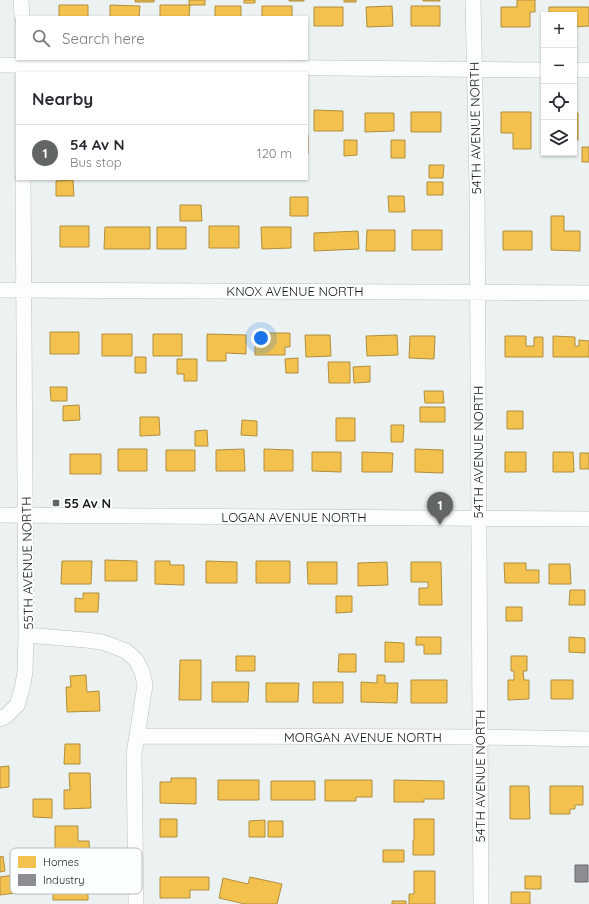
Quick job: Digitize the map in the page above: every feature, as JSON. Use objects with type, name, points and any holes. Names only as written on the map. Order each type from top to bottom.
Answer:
[{"type":"street","points":[[21,0],[22,16]]},
{"type":"street","name":"54TH AVENUE NORTH","points":[[473,0],[477,185],[481,904]]},
{"type":"street","points":[[0,65],[541,70]]},
{"type":"street","points":[[577,70],[589,70]]},
{"type":"street","name":"55TH AVENUE NORTH","points":[[23,180],[26,635],[102,642],[126,651],[136,660],[142,672],[145,685],[134,754],[135,848]]},
{"type":"street","name":"KNOX AVENUE NORTH","points":[[0,290],[589,293]]},
{"type":"street","name":"LOGAN AVENUE NORTH","points":[[0,515],[589,519]]},
{"type":"street","points":[[0,719],[6,716],[17,705],[25,672],[26,635]]},
{"type":"street","name":"MORGAN AVENUE NORTH","points":[[137,736],[480,737],[589,739]]},
{"type":"street","name":"55TH AVENUE NORTH","points":[[136,894],[136,904]]},
{"type":"building: Homes","points":[[135,0],[154,0],[154,2],[135,2]]},
{"type":"building: Homes","points":[[189,0],[205,0],[205,5],[189,5]]},
{"type":"building: Homes","points":[[244,0],[255,0],[255,3],[244,3]]},
{"type":"building: Homes","points":[[304,0],[304,1],[289,1]]},
{"type":"building: Homes","points":[[344,0],[356,0],[356,2],[344,2]]},
{"type":"building: Homes","points":[[440,0],[440,1],[423,1]]},
{"type":"building: Homes","points":[[517,0],[535,0],[535,12],[530,12],[530,27],[501,27],[501,7],[517,7]]},
{"type":"building: Homes","points":[[59,5],[88,5],[88,16],[59,16]]},
{"type":"building: Homes","points":[[110,5],[140,6],[139,16],[110,16]]},
{"type":"building: Homes","points":[[160,5],[190,5],[189,16],[160,16]]},
{"type":"building: Homes","points":[[215,6],[241,6],[241,16],[215,16]]},
{"type":"building: Homes","points":[[262,6],[292,6],[292,16],[262,16]]},
{"type":"building: Homes","points":[[392,6],[393,26],[367,27],[366,7]]},
{"type":"building: Homes","points":[[411,6],[440,6],[440,26],[411,26]]},
{"type":"building: Homes","points":[[314,7],[343,7],[343,26],[314,26]]},
{"type":"building: Homes","points":[[549,7],[589,7],[589,26],[577,27],[577,12],[549,12]]},
{"type":"building: Homes","points":[[314,110],[343,111],[343,131],[314,131]]},
{"type":"building: Homes","points":[[411,112],[441,112],[441,132],[411,132]]},
{"type":"building: Homes","points":[[501,112],[531,112],[531,149],[513,149],[513,133],[501,133]]},
{"type":"building: Homes","points":[[365,113],[394,113],[394,131],[365,132]]},
{"type":"building: Homes","points":[[577,113],[578,113],[577,140]]},
{"type":"building: Homes","points":[[344,140],[357,140],[357,155],[344,156]]},
{"type":"building: Homes","points":[[391,140],[405,140],[405,158],[391,158]]},
{"type":"building: Homes","points":[[582,147],[589,147],[589,162],[582,162]]},
{"type":"building: Homes","points":[[429,165],[444,165],[443,178],[429,178]]},
{"type":"building: Homes","points":[[73,180],[74,196],[56,196],[56,181]]},
{"type":"building: Homes","points":[[427,182],[443,182],[443,195],[427,195]]},
{"type":"building: Homes","points":[[388,196],[404,196],[405,212],[389,212]]},
{"type":"building: Homes","points":[[290,197],[308,197],[308,216],[290,216]]},
{"type":"building: Homes","points":[[180,205],[201,205],[202,221],[180,221]]},
{"type":"building: Homes","points":[[551,216],[564,216],[564,231],[580,231],[580,251],[551,250]]},
{"type":"building: Homes","points":[[60,226],[89,226],[89,247],[60,247]]},
{"type":"building: Homes","points":[[209,226],[239,226],[239,248],[209,248]]},
{"type":"building: Homes","points":[[105,227],[150,227],[150,249],[104,249]]},
{"type":"building: Homes","points":[[157,227],[186,227],[186,249],[157,249]]},
{"type":"building: Homes","points":[[261,227],[291,227],[291,248],[262,249]]},
{"type":"building: Homes","points":[[367,230],[395,230],[395,251],[366,251]]},
{"type":"building: Homes","points":[[412,230],[442,230],[442,250],[412,250]]},
{"type":"building: Homes","points":[[358,231],[359,249],[314,251],[314,233]]},
{"type":"building: Homes","points":[[503,231],[532,231],[532,250],[503,250]]},
{"type":"building: Homes","points":[[50,332],[79,332],[79,354],[50,354]]},
{"type":"building: Homes","points":[[255,333],[290,333],[290,347],[285,347],[285,355],[255,355]]},
{"type":"building: Homes","points":[[102,334],[132,334],[132,356],[102,356]]},
{"type":"building: Homes","points":[[153,334],[182,334],[182,356],[153,356]]},
{"type":"building: Homes","points":[[207,334],[246,335],[246,354],[226,353],[226,361],[207,361]]},
{"type":"building: Homes","points":[[305,335],[330,335],[331,356],[306,357]]},
{"type":"building: Homes","points":[[397,335],[398,355],[367,356],[366,336]]},
{"type":"building: Homes","points":[[410,336],[435,336],[434,359],[409,358]]},
{"type":"building: Homes","points":[[505,336],[526,336],[526,346],[534,346],[534,337],[543,337],[543,357],[505,357]]},
{"type":"building: Homes","points":[[553,336],[575,337],[575,346],[579,346],[579,340],[589,341],[589,357],[553,357]]},
{"type":"building: Homes","points":[[135,357],[146,357],[146,373],[135,373]]},
{"type":"building: Homes","points":[[298,358],[298,373],[286,373],[285,359]]},
{"type":"building: Homes","points":[[177,359],[197,359],[197,381],[184,381],[184,374],[177,374]]},
{"type":"building: Homes","points":[[328,362],[350,362],[350,383],[329,383]]},
{"type":"building: Homes","points":[[370,366],[370,382],[354,383],[353,367]]},
{"type":"building: Homes","points":[[50,387],[67,387],[67,401],[51,401]]},
{"type":"building: Homes","points":[[424,391],[443,391],[444,403],[425,403]]},
{"type":"building: Homes","points":[[79,405],[80,420],[63,421],[63,406]]},
{"type":"building: Homes","points":[[420,407],[445,407],[445,422],[420,422]]},
{"type":"building: Homes","points":[[507,411],[523,411],[523,429],[507,429]]},
{"type":"building: Homes","points":[[140,417],[159,417],[160,435],[140,436]]},
{"type":"building: Homes","points":[[336,418],[355,418],[355,441],[336,441]]},
{"type":"building: Homes","points":[[242,420],[257,421],[257,436],[241,435]]},
{"type":"building: Homes","points":[[391,425],[404,425],[403,442],[391,442]]},
{"type":"building: Homes","points":[[207,430],[208,446],[195,446],[195,431]]},
{"type":"building: Homes","points":[[118,449],[147,449],[147,471],[118,471]]},
{"type":"building: Homes","points":[[244,449],[245,471],[216,471],[216,450]]},
{"type":"building: Homes","points":[[264,449],[293,450],[293,471],[264,471]]},
{"type":"building: Homes","points":[[415,449],[443,450],[443,473],[415,472]]},
{"type":"building: Homes","points":[[166,450],[195,450],[195,471],[166,471]]},
{"type":"building: Homes","points":[[312,452],[341,452],[341,472],[312,471]]},
{"type":"building: Homes","points":[[362,452],[393,453],[392,472],[362,472]]},
{"type":"building: Homes","points":[[505,452],[526,452],[526,472],[505,472]]},
{"type":"building: Homes","points":[[553,452],[573,452],[574,472],[553,472]]},
{"type":"building: Homes","points":[[580,453],[589,453],[589,469],[580,469]]},
{"type":"building: Homes","points":[[70,454],[101,454],[101,474],[70,474]]},
{"type":"building: Homes","points":[[105,560],[137,561],[137,581],[105,581]]},
{"type":"building: Homes","points":[[62,561],[92,561],[91,584],[61,584]]},
{"type":"building: Homes","points":[[155,561],[170,561],[170,565],[184,565],[184,585],[155,584]]},
{"type":"building: Homes","points":[[206,561],[237,562],[237,583],[206,583]]},
{"type":"building: Homes","points":[[256,561],[290,561],[290,583],[256,583]]},
{"type":"building: Homes","points":[[307,562],[337,562],[337,584],[308,584]]},
{"type":"building: Homes","points":[[387,562],[388,585],[358,586],[358,563]]},
{"type":"building: Homes","points":[[411,562],[441,562],[442,605],[419,605],[419,588],[428,588],[428,582],[411,582]]},
{"type":"building: Homes","points":[[504,563],[526,563],[526,570],[539,570],[539,583],[505,583]]},
{"type":"building: Homes","points":[[549,564],[570,564],[571,584],[549,584]]},
{"type":"building: Homes","points":[[570,590],[585,590],[585,605],[569,605]]},
{"type":"building: Homes","points":[[83,593],[99,593],[98,612],[75,612],[75,598],[83,599]]},
{"type":"building: Homes","points":[[336,596],[352,596],[352,612],[336,613]]},
{"type":"building: Homes","points":[[506,607],[522,607],[522,621],[506,621]]},
{"type":"building: Homes","points":[[416,637],[441,637],[441,654],[424,654],[424,645],[416,645]]},
{"type":"building: Homes","points":[[569,637],[585,638],[585,653],[569,652]]},
{"type":"building: Homes","points":[[385,642],[404,643],[404,662],[385,662]]},
{"type":"building: Homes","points":[[339,654],[356,654],[356,672],[338,672]]},
{"type":"building: Homes","points":[[236,656],[255,656],[255,671],[236,671]]},
{"type":"building: Homes","points":[[511,656],[527,656],[527,671],[523,671],[524,680],[529,680],[529,699],[508,700],[508,680],[514,680],[514,671],[511,671]]},
{"type":"building: Homes","points":[[180,660],[201,660],[201,700],[179,700]]},
{"type":"building: Homes","points":[[86,675],[87,692],[99,691],[100,711],[67,712],[66,687],[71,687],[70,676]]},
{"type":"building: Homes","points":[[377,675],[385,675],[385,683],[398,683],[397,703],[361,702],[361,682],[377,683]]},
{"type":"building: Homes","points":[[411,680],[447,680],[447,703],[411,703]]},
{"type":"building: Homes","points":[[551,680],[573,680],[573,699],[551,699]]},
{"type":"building: Homes","points":[[212,682],[249,682],[248,702],[212,702]]},
{"type":"building: Homes","points":[[313,682],[343,682],[343,703],[313,703]]},
{"type":"building: Homes","points":[[266,683],[299,683],[298,702],[266,702]]},
{"type":"building: Homes","points":[[65,744],[80,744],[80,764],[64,764]]},
{"type":"building: Homes","points":[[9,766],[9,787],[0,788],[0,767]]},
{"type":"building: Homes","points":[[69,773],[90,773],[91,808],[64,809],[64,790],[70,790]]},
{"type":"building: Homes","points":[[171,778],[196,778],[196,804],[160,803],[160,782],[171,782]]},
{"type":"building: Homes","points":[[218,780],[259,780],[259,800],[218,800]]},
{"type":"building: Homes","points":[[325,780],[372,780],[372,797],[356,797],[356,801],[325,801]]},
{"type":"building: Homes","points":[[394,780],[444,781],[444,799],[424,799],[424,802],[394,802]]},
{"type":"building: Homes","points":[[271,781],[315,781],[315,800],[271,800]]},
{"type":"building: Homes","points":[[510,786],[529,786],[530,819],[510,819]]},
{"type":"building: Homes","points":[[550,786],[583,786],[583,805],[575,805],[575,809],[570,809],[570,814],[550,814]]},
{"type":"building: Homes","points":[[33,799],[52,799],[52,818],[33,817]]},
{"type":"building: Homes","points":[[160,819],[177,819],[177,837],[160,837]]},
{"type":"building: Homes","points":[[414,819],[434,819],[434,855],[413,855]]},
{"type":"building: Homes","points":[[265,820],[265,837],[249,837],[249,821]]},
{"type":"building: Homes","points":[[268,821],[283,821],[283,837],[268,837]]},
{"type":"building: Homes","points":[[55,826],[78,826],[78,841],[89,841],[89,848],[55,848]]},
{"type":"building: Homes","points":[[383,850],[404,850],[404,862],[383,862]]},
{"type":"building: Homes","points":[[3,856],[5,871],[0,872],[0,857]]},
{"type":"building: Homes","points":[[414,871],[435,871],[435,904],[409,904],[409,894],[414,894]]},
{"type":"building: Homes","points":[[10,876],[10,894],[0,895],[0,877]]},
{"type":"building: Homes","points":[[525,876],[541,876],[541,889],[525,889]]},
{"type":"building: Homes","points":[[160,877],[209,877],[209,890],[190,890],[190,898],[160,898]]},
{"type":"building: Homes","points":[[250,877],[282,884],[277,904],[245,904],[219,898],[223,878],[248,884]]},
{"type":"building: Homes","points":[[511,892],[530,892],[530,904],[511,904]]},
{"type":"building: Homes","points":[[53,894],[88,894],[88,900],[53,900]]},
{"type":"building: Homes","points":[[392,901],[406,901],[406,904],[392,904]]},
{"type":"building: Industry","points":[[575,865],[588,865],[588,882],[575,882]]},
{"type":"place","name":"55 Av N","points":[[56,503]]},
{"type":"place","name":"54 Av N","points":[[440,525]]}]
